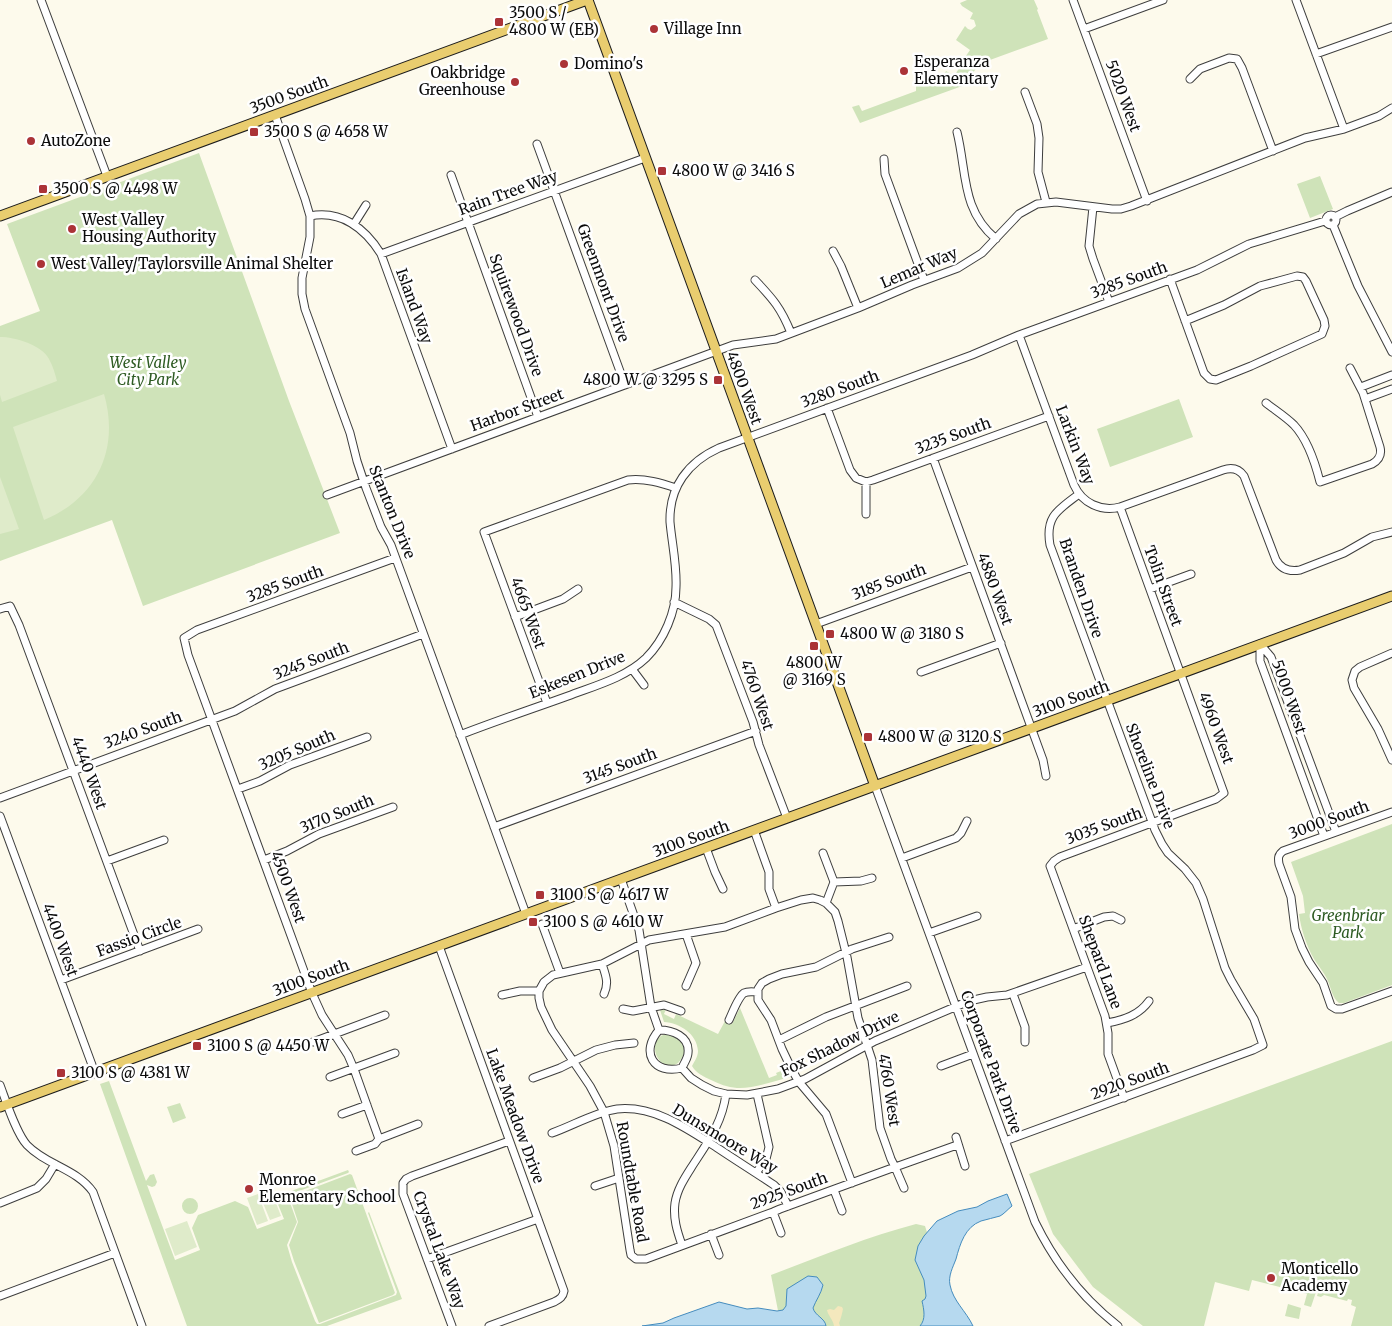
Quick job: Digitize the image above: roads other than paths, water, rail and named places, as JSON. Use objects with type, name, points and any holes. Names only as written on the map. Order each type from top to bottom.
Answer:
[{"type":"main road","name":"3500 South","points":[[0,216],[587,0]]},
{"type":"main road","name":"4800 West","points":[[587,0],[875,786]]},
{"type":"main road","name":"3100 South","points":[[4,1106],[1392,596]]},
{"type":"street","points":[[41,0],[107,176]]},
{"type":"street","name":"5020 West","points":[[1073,0],[1147,201]]},
{"type":"street","points":[[1084,29],[1163,0]]},
{"type":"street","points":[[1296,0],[1344,129]]},
{"type":"street","points":[[1316,54],[1392,27]]},
{"type":"street","points":[[1190,79],[1200,69],[1229,58],[1236,59],[1242,68],[1273,151]]},
{"type":"street","points":[[1025,92],[1037,124],[1039,138],[1038,172],[1046,202]]},
{"type":"street","name":"Lemar Way","points":[[716,352],[745,343],[768,341],[946,273],[969,262],[982,253],[1019,214],[1030,207],[1046,202],[1056,202],[1121,209],[1147,201],[1314,136],[1330,134],[1379,116],[1392,108]]},
{"type":"street","name":"Stanton Drive","points":[[274,115],[310,216],[310,237],[302,278],[303,302],[350,433],[357,461],[381,528],[391,545],[526,914]]},
{"type":"street","points":[[958,132],[966,188],[981,225],[996,239]]},
{"type":"street","name":"Greenmont Drive","points":[[537,144],[625,385]]},
{"type":"street","name":"Rain Tree Way","points":[[381,254],[646,158]]},
{"type":"street","points":[[884,159],[885,174],[924,280]]},
{"type":"street","name":"Squirewood Drive","points":[[451,175],[538,417]]},
{"type":"street","points":[[1333,225],[1328,225],[1326,221],[1329,216],[1335,217],[1392,192]]},
{"type":"street","points":[[354,224],[366,205]]},
{"type":"street","points":[[1093,207],[1089,246],[1109,302]]},
{"type":"street","name":"Island Way","points":[[310,216],[322,214],[342,218],[354,224],[374,242],[381,254],[452,449]]},
{"type":"street","points":[[1333,225],[1336,222],[1335,217]]},
{"type":"street","name":"3285 South","points":[[942,366],[1019,335],[1170,280],[1249,244],[1326,221]]},
{"type":"street","points":[[1333,225],[1358,286],[1392,352]]},
{"type":"street","points":[[833,251],[842,266],[858,308]]},
{"type":"street","points":[[1170,280],[1204,373],[1207,378],[1213,380],[1245,369],[1322,334],[1325,329],[1325,323],[1306,281],[1300,276],[1293,276],[1260,286],[1224,306],[1185,320]]},
{"type":"street","points":[[755,280],[778,305],[791,333]]},
{"type":"street","name":"Larkin Way","points":[[1019,335],[1074,485],[1079,494],[1089,502],[1100,507],[1114,509],[1233,468],[1240,471],[1244,476],[1276,560],[1286,570],[1293,571],[1344,553],[1372,537],[1392,532]]},
{"type":"street","name":"Harbor Street","points":[[326,495],[716,352]]},
{"type":"street","name":"3280 South","points":[[748,437],[942,366]]},
{"type":"street","points":[[1266,403],[1287,419],[1302,435],[1313,458],[1320,482],[1372,464],[1380,456],[1380,447],[1361,388],[1350,368]]},
{"type":"street","points":[[1361,388],[1392,375]]},
{"type":"street","points":[[1365,399],[1389,390],[1381,380]]},
{"type":"street","points":[[827,408],[850,470],[856,478],[866,482],[866,514]]},
{"type":"street","name":"3235 South","points":[[866,482],[1049,416]]},
{"type":"street","name":"Eskesen Drive","points":[[460,735],[604,683],[632,669],[647,657],[667,627],[674,602],[676,580],[670,514],[676,488],[684,474],[697,461],[718,448],[748,437]]},
{"type":"street","name":"4880 West","points":[[932,458],[1032,728],[1043,760],[1046,776]]},
{"type":"street","name":"4665 West","points":[[547,704],[484,532],[628,480],[643,480],[676,488]]},
{"type":"street","name":"Branden Drive","points":[[1079,494],[1056,512],[1049,525],[1048,536],[1107,701]]},
{"type":"street","name":"Tolin Street","points":[[1120,507],[1181,674]]},
{"type":"street","name":"3285 South","points":[[184,638],[198,630],[395,558]]},
{"type":"street","name":"3185 South","points":[[816,624],[972,567]]},
{"type":"street","points":[[1150,589],[1191,574]]},
{"type":"street","points":[[515,616],[563,599],[578,589]]},
{"type":"street","name":"4760 West","points":[[674,602],[709,619],[716,625],[787,818]]},
{"type":"street","name":"4440 West","points":[[0,609],[10,606],[19,625],[140,951]]},
{"type":"street","name":"3245 South","points":[[212,720],[245,706],[275,689],[423,634]]},
{"type":"street","name":"4500 West","points":[[184,638],[188,655],[312,993],[322,1015],[354,1068],[379,1139]]},
{"type":"street","points":[[921,672],[1001,643]]},
{"type":"street","name":"5000 West","points":[[1260,644],[1271,657],[1336,832]]},
{"type":"street","name":"5000 West","points":[[1260,644],[1260,661],[1324,836]]},
{"type":"street","points":[[1392,653],[1360,667],[1353,675],[1352,680],[1352,685],[1378,729],[1392,760]]},
{"type":"street","points":[[632,669],[644,686]]},
{"type":"street","name":"4960 West","points":[[1181,674],[1224,793]]},
{"type":"street","name":"Shoreline Drive","points":[[1107,701],[1152,823],[1168,853],[1185,869],[1196,883],[1225,968],[1254,1019],[1263,1045]]},
{"type":"street","name":"3240 South","points":[[0,798],[212,720]]},
{"type":"street","name":"3145 South","points":[[494,827],[756,731]]},
{"type":"street","name":"3205 South","points":[[238,789],[260,781],[290,765],[367,737]]},
{"type":"street","name":"Corporate Park Drive","points":[[875,786],[1039,1230],[1050,1251],[1075,1285],[1118,1326]]},
{"type":"street","name":"3035 South","points":[[1050,866],[1060,857],[1216,799],[1224,793]]},
{"type":"street","name":"3170 South","points":[[264,860],[287,851],[319,834],[393,807]]},
{"type":"street","name":"3000 South","points":[[1392,812],[1283,851],[1278,858],[1291,897],[1295,930],[1299,942],[1323,983],[1331,1006],[1342,1010],[1392,992]]},
{"type":"street","name":"4400 West","points":[[0,816],[95,1073]]},
{"type":"street","points":[[902,858],[956,838],[967,821]]},
{"type":"street","points":[[754,830],[770,872],[769,890],[776,908]]},
{"type":"street","points":[[107,861],[164,840]]},
{"type":"street","points":[[706,848],[723,888]]},
{"type":"street","points":[[502,995],[520,991],[540,991],[547,979],[560,973],[602,964],[649,940],[725,927],[776,908],[809,899],[820,900],[826,903],[834,882],[823,853]]},
{"type":"street","name":"Shepard Lane","points":[[1050,866],[1107,1023],[1108,1054],[1124,1098]]},
{"type":"street","points":[[834,882],[861,881],[872,878]]},
{"type":"street","points":[[621,879],[636,920],[642,944],[651,1006],[659,1030]]},
{"type":"street","name":"4760 West","points":[[826,903],[837,916],[846,952],[855,1006],[873,1064],[880,1128],[891,1160],[904,1188]]},
{"type":"street","points":[[929,933],[977,916]]},
{"type":"street","points":[[1073,929],[1104,917],[1113,916],[1121,920]]},
{"type":"street","points":[[542,924],[560,973]]},
{"type":"street","name":"Fassio Circle","points":[[60,980],[198,930]]},
{"type":"street","points":[[686,934],[696,963],[686,986]]},
{"type":"street","points":[[852,1183],[826,1114],[799,1082],[788,1063],[771,1020],[758,1000],[757,992],[759,986],[769,979],[782,974],[816,967],[863,944],[889,936]]},
{"type":"street","name":"Lake Meadow Drive","points":[[438,946],[564,1291],[560,1299],[554,1302],[489,1326]]},
{"type":"street","points":[[602,964],[607,981],[604,994]]},
{"type":"street","name":"Fox Shadow Drive","points":[[682,1068],[691,1078],[702,1085],[726,1094],[757,1094],[778,1089],[799,1082],[867,1045],[956,1007],[982,998],[1013,994],[1087,967]]},
{"type":"street","points":[[779,1040],[826,1018],[907,986]]},
{"type":"street","name":"Roundtable Road","points":[[540,991],[539,998],[543,1012],[552,1030],[590,1086],[604,1112],[612,1139],[631,1255]]},
{"type":"street","points":[[729,1020],[743,994],[757,992]]},
{"type":"street","points":[[1013,994],[1025,1027],[1026,1042]]},
{"type":"street","points":[[1107,1023],[1135,1014],[1143,1009],[1149,1001]]},
{"type":"street","points":[[623,1009],[633,1011],[651,1006],[666,1005],[680,1011]]},
{"type":"street","points":[[312,1042],[385,1015]]},
{"type":"street","points":[[659,1030],[675,1032],[686,1043],[688,1054],[682,1068],[667,1070],[653,1062],[651,1044],[659,1030]]},
{"type":"street","points":[[533,1078],[556,1070],[590,1052],[615,1045],[634,1043]]},
{"type":"street","name":"2920 South","points":[[1005,1141],[1263,1045]]},
{"type":"street","points":[[330,1077],[395,1053]]},
{"type":"street","points":[[941,1066],[973,1054]]},
{"type":"street","points":[[0,1085],[4,1106],[26,1144],[54,1164],[79,1177],[93,1192],[142,1326]]},
{"type":"street","points":[[682,1245],[675,1223],[677,1196],[681,1185],[720,1120],[726,1094]]},
{"type":"street","points":[[756,1173],[766,1159],[769,1147],[757,1094]]},
{"type":"street","points":[[342,1114],[367,1105]]},
{"type":"street","name":"Dunsmoore Way","points":[[552,1133],[604,1112],[624,1109],[646,1112],[672,1120],[779,1189],[788,1206]]},
{"type":"street","points":[[356,1151],[375,1144],[379,1139],[418,1124]]},
{"type":"street","name":"Crystal Lake Way","points":[[452,1326],[403,1194],[403,1183],[412,1176],[510,1141]]},
{"type":"street","name":"2925 South","points":[[631,1255],[636,1259],[642,1260],[895,1167],[956,1141],[965,1166]]},
{"type":"street","points":[[0,1203],[37,1188],[46,1179],[54,1164]]},
{"type":"street","points":[[594,1186],[619,1178]]},
{"type":"street","points":[[834,1190],[842,1211]]},
{"type":"street","points":[[773,1212],[781,1233]]},
{"type":"street","points":[[427,1259],[538,1219]]},
{"type":"street","points":[[711,1234],[719,1255]]},
{"type":"street","points":[[0,1296],[115,1253]]},
{"type":"water","points":[[1007,1194],[1012,1206],[1000,1216],[981,1221],[971,1227],[961,1242],[950,1275],[950,1285],[954,1296],[973,1326],[920,1326],[924,1317],[922,1301],[926,1296],[924,1280],[915,1260],[918,1246],[924,1236],[937,1221],[958,1211],[977,1207]]},
{"type":"water","points":[[808,1276],[817,1277],[823,1285],[813,1308],[826,1326],[642,1326],[663,1323],[719,1302],[747,1309],[783,1310],[786,1306],[787,1289]]},
{"type":"place","name":"3500 S / 4800 W (EB)","points":[[499,22]]},
{"type":"place","name":"Village Inn","points":[[654,29]]},
{"type":"place","name":"Domino's","points":[[564,64]]},
{"type":"place","name":"Esperanza Elementary","points":[[904,71]]},
{"type":"place","name":"Oakbridge Greenhouse","points":[[515,82]]},
{"type":"place","name":"3500 S @ 4658 W","points":[[254,132]]},
{"type":"place","name":"AutoZone","points":[[31,141]]},
{"type":"place","name":"4800 W @ 3416 S","points":[[662,171]]},
{"type":"place","name":"3500 S @ 4498 W","points":[[43,189]]},
{"type":"place","name":"West Valley Housing Authority","points":[[72,229]]},
{"type":"place","name":"West Valley/Taylorsville Animal Shelter","points":[[41,264]]},
{"type":"place","name":"4800 W @ 3295 S","points":[[718,380]]},
{"type":"place","name":"4800 W @ 3180 S","points":[[830,634]]},
{"type":"place","name":"4800 W @ 3169 S","points":[[814,646]]},
{"type":"place","name":"4800 W @ 3120 S","points":[[868,737]]},
{"type":"place","name":"3100 S @ 4617 W","points":[[540,895]]},
{"type":"place","name":"3100 S @ 4610 W","points":[[533,922]]},
{"type":"place","name":"3100 S @ 4450 W","points":[[197,1046]]},
{"type":"place","name":"3100 S @ 4381 W","points":[[61,1073]]},
{"type":"place","name":"Monroe Elementary School","points":[[249,1189]]},
{"type":"place","name":"Monticello Academy","points":[[1271,1278]]},
{"type":"park label","name":"West Valley City Park","points":[[148,372]]},
{"type":"park label","name":"Greenbriar Park","points":[[1348,924]]}]
